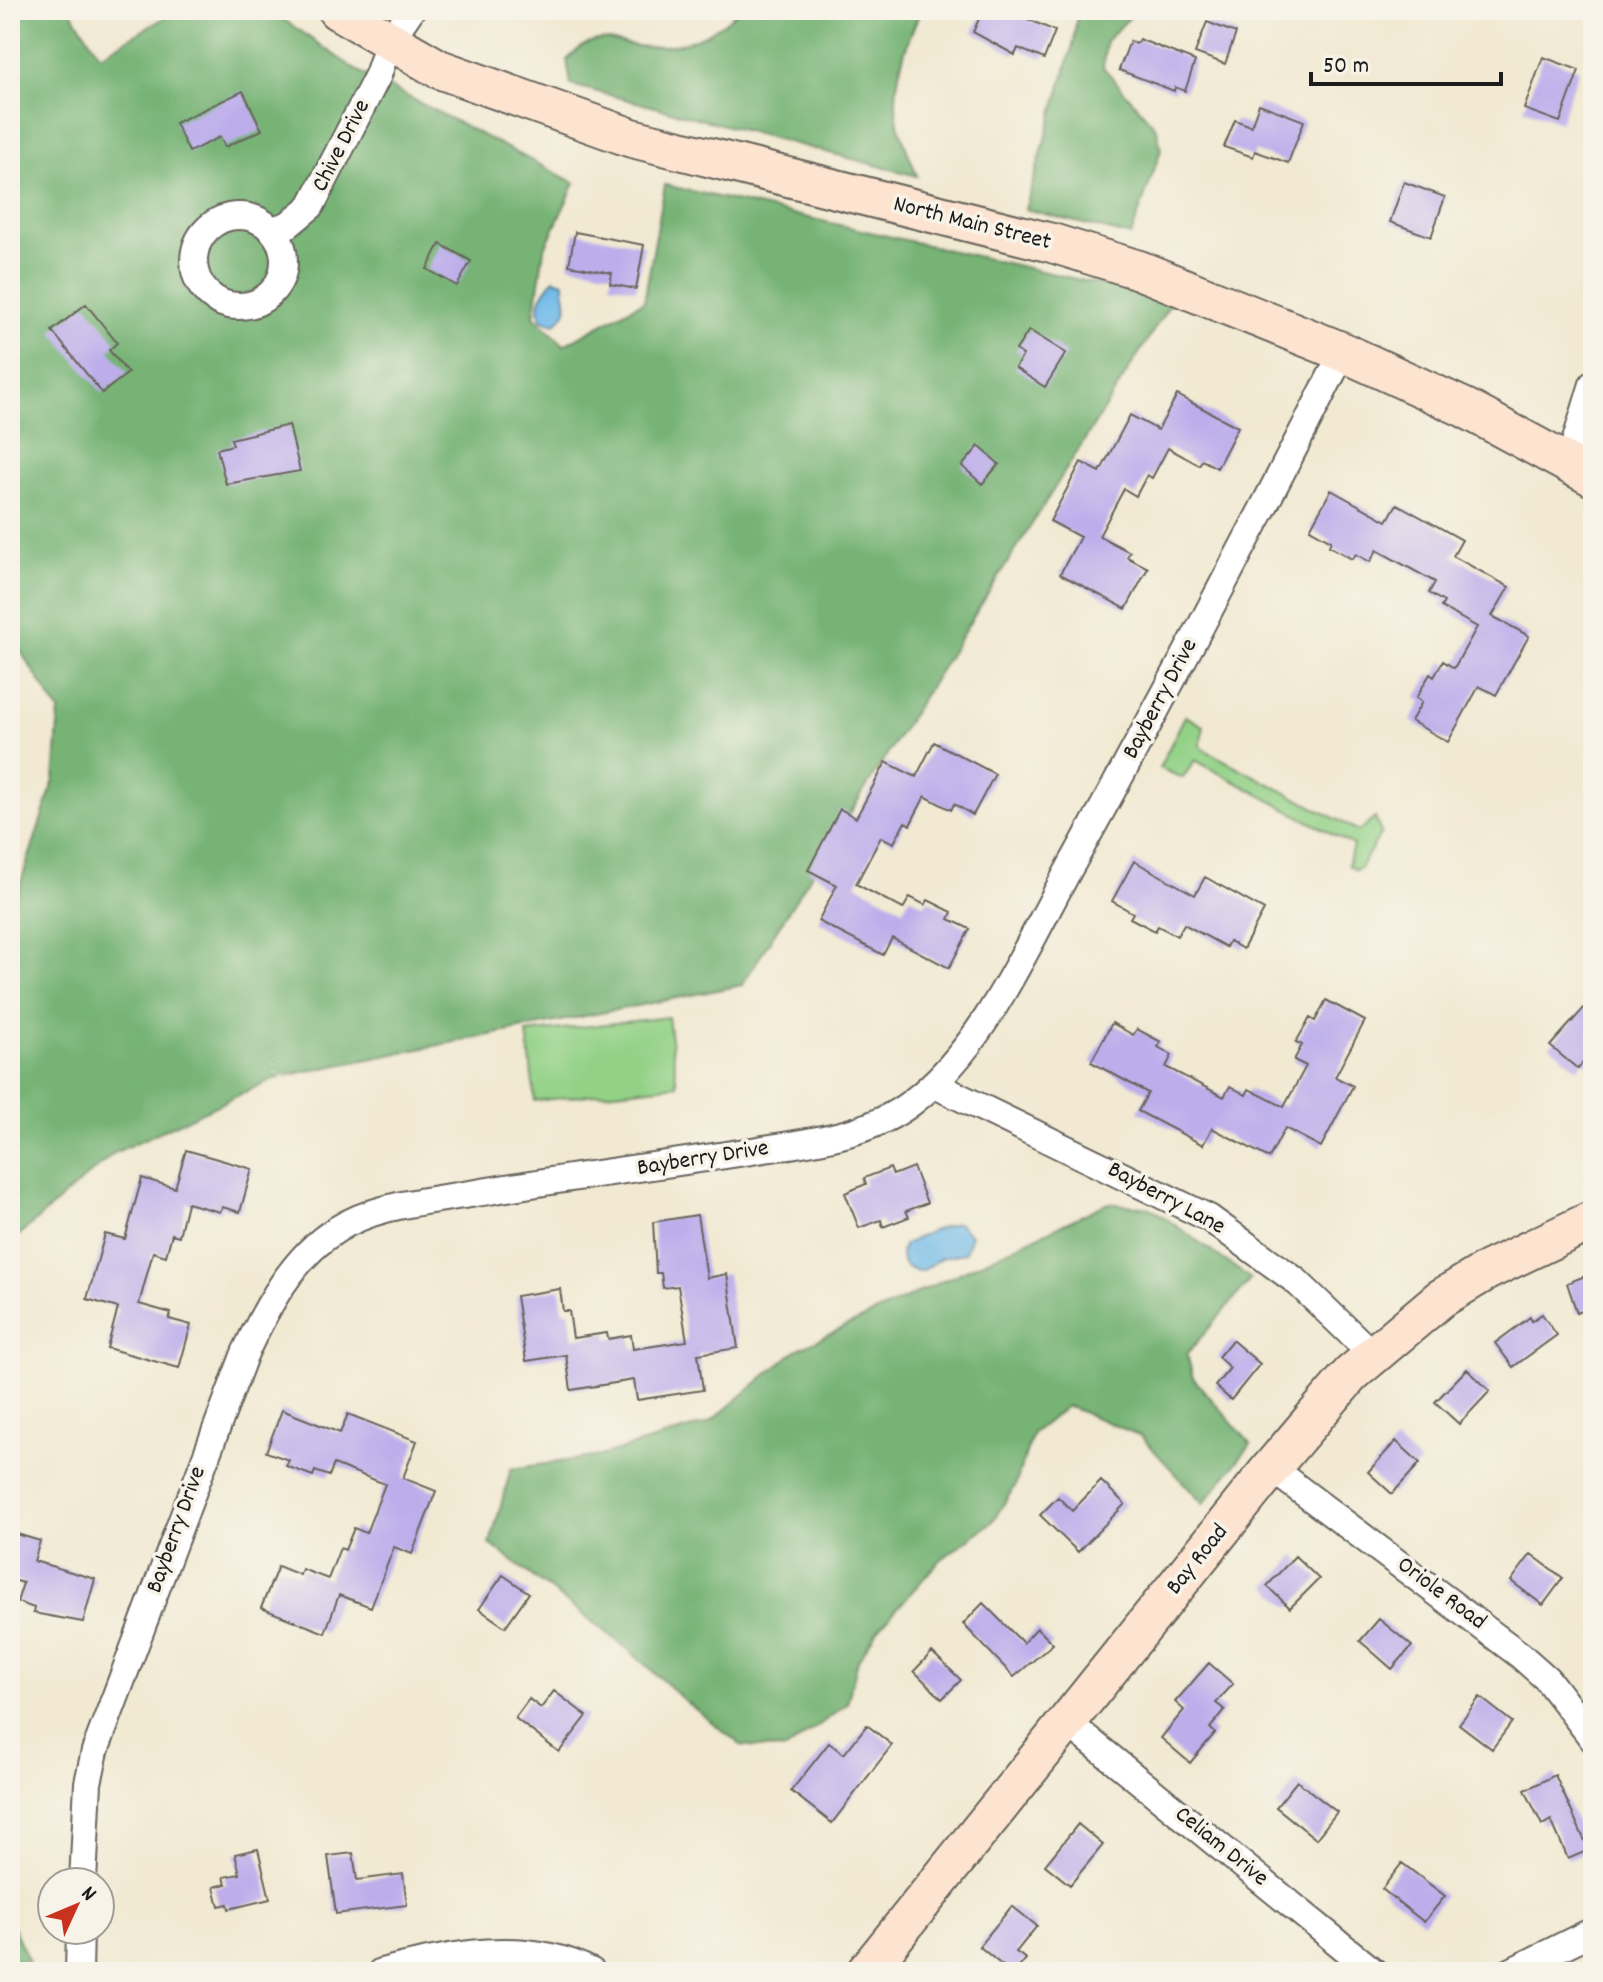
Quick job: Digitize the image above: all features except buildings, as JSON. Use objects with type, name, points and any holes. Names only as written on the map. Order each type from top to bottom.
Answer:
[{"type":"main road","name":"North Main Street","points":[[337,10],[439,69],[632,138],[1052,243],[1139,270],[1343,352],[1465,408],[1581,470]]},
{"type":"main road","name":"Bay Road","points":[[866,1972],[1271,1468],[1372,1354],[1440,1299],[1476,1277],[1593,1220]]},
{"type":"street","name":"Chive Drive","points":[[272,230],[288,225],[311,206],[378,75],[389,42],[411,10]]},
{"type":"street","name":"Bayberry Drive","points":[[84,1866],[88,1783],[95,1751],[245,1353],[273,1301],[307,1254],[355,1219],[406,1205],[837,1136],[891,1117],[933,1084],[966,1048],[993,1007],[1099,814],[1343,352]]},
{"type":"street","points":[[1581,470],[1593,384]]},
{"type":"street","name":"Bayberry Lane","points":[[933,1084],[1209,1218],[1296,1281],[1372,1354]]},
{"type":"street","name":"Oriole Road","points":[[1271,1468],[1520,1655],[1547,1679],[1593,1739]]},
{"type":"street","name":"Celiam Drive","points":[[1067,1722],[1374,1972]]},
{"type":"street","points":[[1510,1972],[1593,1931]]},
{"type":"street","points":[[79,1972],[80,1946]]},
{"type":"street","points":[[381,1972],[475,1952],[526,1954],[568,1962],[592,1972]]},
{"type":"green space","points":[[10,10],[70,10],[100,55],[178,10],[270,10],[356,70],[575,183],[544,250],[534,316],[564,345],[644,301],[665,185],[1172,301],[742,985],[278,1077],[114,1153],[10,1243],[10,916],[54,780],[59,711],[10,635]]},
{"type":"green space","points":[[739,10],[921,10],[905,50],[896,94],[900,129],[917,176],[571,85],[567,60],[589,43],[607,40],[651,47],[677,44],[700,38]]},
{"type":"green space","points":[[1077,10],[1137,10],[1106,41],[1103,67],[1157,129],[1161,150],[1131,236],[1025,209],[1074,41]]},
{"type":"green space","points":[[1185,716],[1204,726],[1200,745],[1203,749],[1359,831],[1375,818],[1381,833],[1360,868],[1356,870],[1348,865],[1353,845],[1195,760],[1183,778],[1159,768]]},
{"type":"green space","points":[[668,1017],[677,1085],[535,1101],[527,1033]]},
{"type":"green space","points":[[1108,1203],[1151,1208],[1251,1279],[1187,1354],[1193,1378],[1251,1444],[1203,1504],[1141,1436],[1067,1406],[1033,1433],[1015,1486],[992,1522],[939,1561],[878,1630],[858,1660],[847,1704],[786,1750],[741,1745],[686,1702],[628,1649],[490,1544],[511,1469],[600,1456],[709,1423],[796,1350]]},
{"type":"green space","points":[[10,1921],[29,1961],[10,1959]]},
{"type":"water","points":[[554,279],[564,282],[567,304],[565,313],[555,324],[542,320],[539,307],[541,297]]},
{"type":"water","points":[[958,1223],[971,1235],[965,1253],[941,1258],[922,1271],[904,1264],[901,1255],[904,1245],[930,1231]]}]
